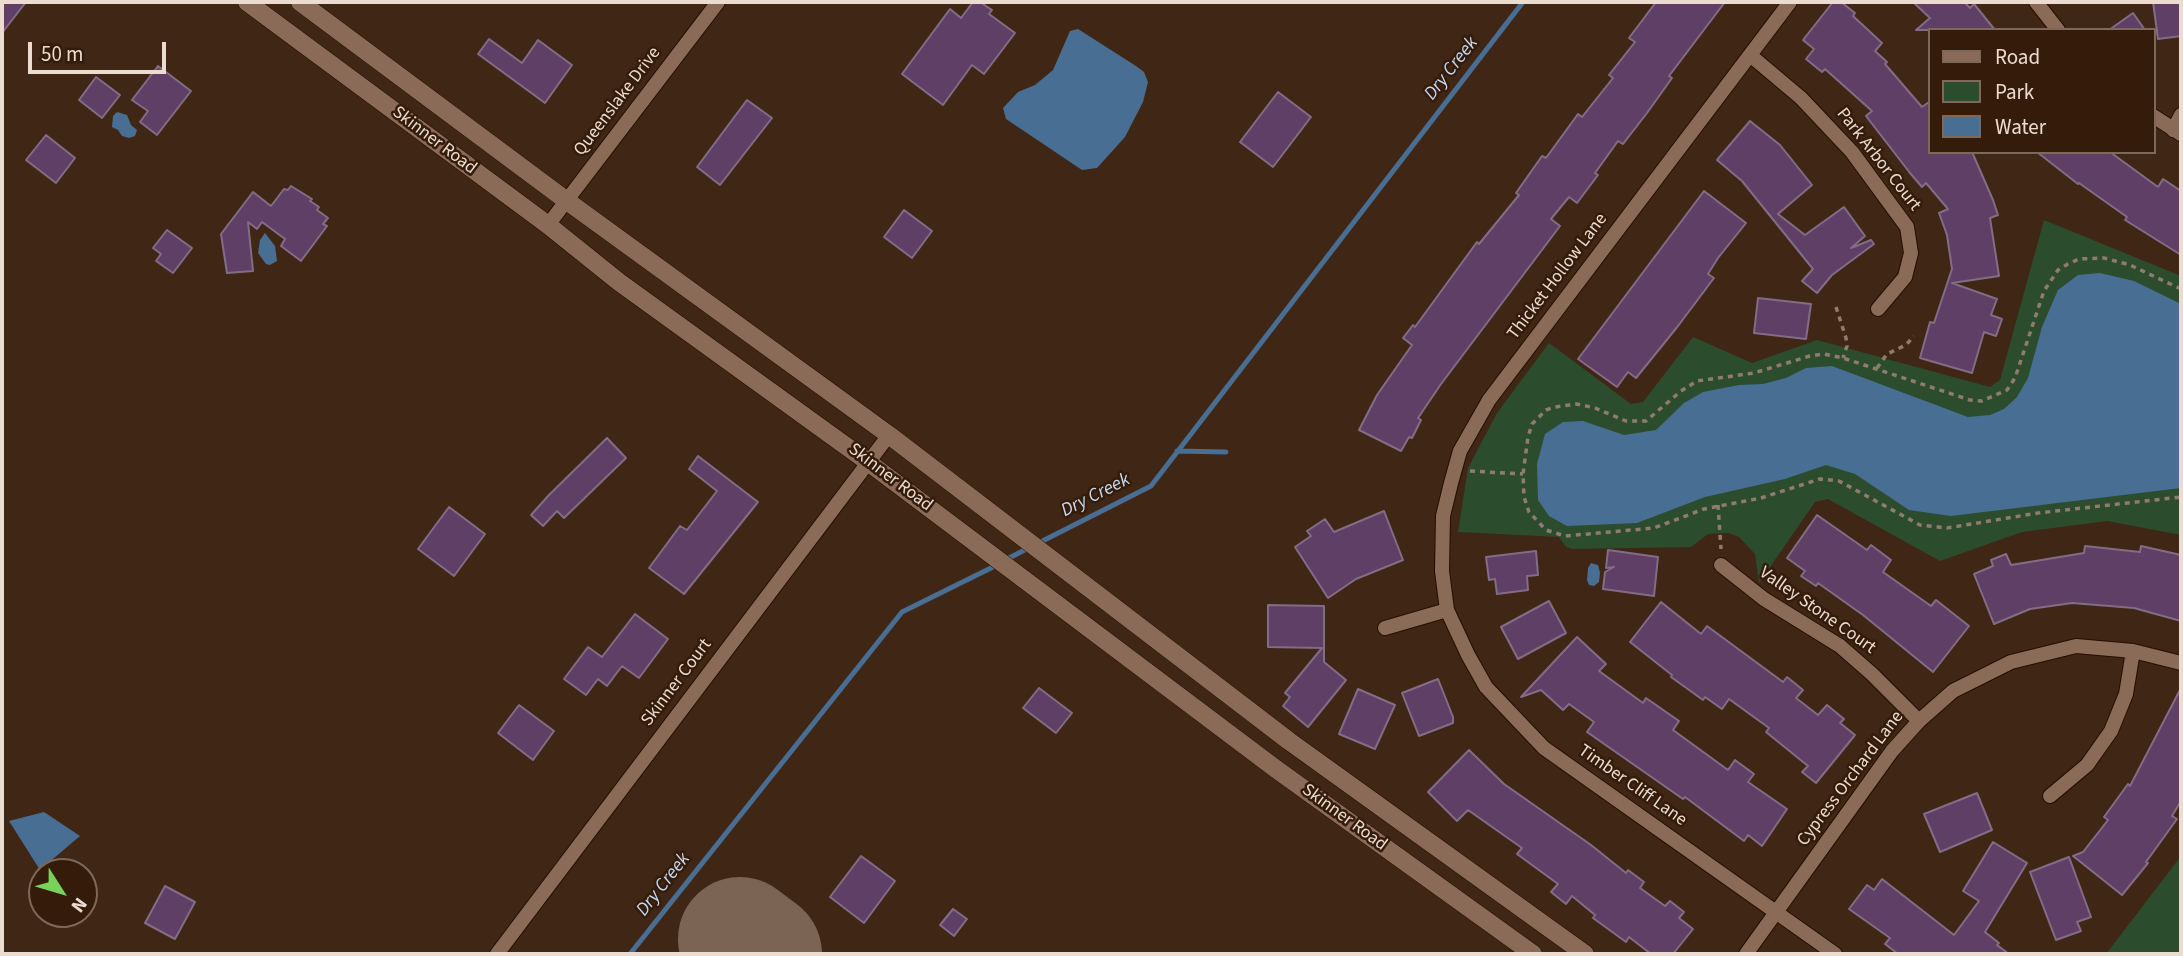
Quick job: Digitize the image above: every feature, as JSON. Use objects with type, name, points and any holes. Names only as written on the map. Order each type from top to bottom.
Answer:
[{"type":"street","name":"Skinner Road","points":[[247,2],[548,225],[619,282],[868,462],[1276,769],[1533,954]]},
{"type":"street","name":"Skinner Road","points":[[300,2],[890,435],[1289,741],[1585,954]]},
{"type":"street","name":"Queenslake Drive","points":[[548,225],[718,2]]},
{"type":"street","name":"Thicket Hollow Lane","points":[[1447,610],[1441,545],[1443,516],[1460,450],[1489,400],[1790,2]]},
{"type":"street","points":[[2036,2],[2056,28]]},
{"type":"street","name":"Park Arbor Court","points":[[1750,55],[1801,98],[1852,152],[1907,227],[1911,253],[1905,277],[1878,309]]},
{"type":"street","points":[[2155,118],[2177,132],[2181,115]]},
{"type":"street","name":"Skinner Court","points":[[496,954],[890,435]]},
{"type":"street","name":"Valley Stone Court","points":[[1721,565],[1764,599],[1840,646],[1919,721]]},
{"type":"street","points":[[1385,628],[1447,610]]},
{"type":"street","name":"Timber Cliff Lane","points":[[1447,610],[1486,687],[1544,748],[1835,954]]},
{"type":"street","name":"Cypress Orchard Lane","points":[[1746,954],[1892,751],[1919,721],[1953,691],[2011,662],[2076,646],[2133,651],[2181,663]]},
{"type":"street","points":[[2050,796],[2087,765],[2110,731],[2126,694],[2133,651]]},
{"type":"path","points":[[2181,289],[2130,265],[2104,258],[2079,259],[2058,270],[2044,291],[2015,378],[2007,390],[1990,399],[1970,400],[1843,358],[1824,354],[1810,356],[1754,373],[1697,381],[1646,421],[1626,421],[1595,408],[1577,404],[1546,410],[1532,424],[1523,474],[1524,497],[1530,512],[1546,530],[1565,536],[1654,528],[1718,505],[1761,498],[1810,481],[1829,479],[1851,487],[1909,521],[1947,528],[2038,513],[2181,498]]},
{"type":"path","points":[[1836,307],[1846,338],[1847,346],[1843,358]]},
{"type":"path","points":[[1877,369],[1887,354],[1906,345],[1914,336]]},
{"type":"path","points":[[1455,470],[1523,474]]},
{"type":"path","points":[[1718,505],[1721,565]]},
{"type":"shaded area","points":[[748,902],[821,954],[710,954]]},
{"type":"green space","points":[[2044,220],[2181,276],[2181,535],[2107,521],[2022,532],[1940,561],[1828,499],[1815,502],[1759,583],[1755,554],[1739,537],[1729,533],[1708,534],[1691,547],[1573,549],[1566,547],[1559,537],[1458,532],[1468,468],[1497,413],[1549,343],[1631,404],[1643,402],[1693,337],[1752,363],[1817,340],[1990,387],[2000,380]]},
{"type":"green space","points":[[2181,856],[2181,954],[2106,954]]},
{"type":"water","points":[[1078,29],[1144,72],[1148,82],[1143,102],[1125,137],[1097,168],[1082,170],[1006,119],[1003,108],[1018,92],[1035,85],[1053,70],[1070,31]]},
{"type":"water","points":[[117,112],[127,115],[131,125],[137,130],[135,136],[122,136],[112,127],[113,116]]},
{"type":"water","points":[[265,233],[275,246],[277,261],[270,265],[266,264],[258,253],[260,240]]},
{"type":"water","points":[[2100,273],[2134,281],[2181,304],[2181,488],[1951,516],[1909,510],[1855,474],[1826,465],[1785,479],[1705,497],[1637,523],[1567,526],[1549,516],[1538,500],[1537,464],[1545,434],[1563,422],[1583,421],[1624,435],[1656,430],[1684,403],[1703,392],[1739,385],[1763,384],[1786,378],[1806,368],[1832,366],[1968,417],[1990,415],[2004,409],[2017,397],[2028,378],[2042,327],[2058,290],[2078,275]]},
{"type":"water","points":[[1591,563],[1598,565],[1600,573],[1599,582],[1594,586],[1589,585],[1587,580]]},
{"type":"water","points":[[44,812],[80,836],[54,858],[32,858],[9,821]]},
{"type":"building","points":[[2,2],[26,2],[2,33]]},
{"type":"building","points":[[973,2],[980,2],[992,10],[989,14],[1015,33],[984,74],[972,65],[943,105],[902,74],[950,9],[961,18]]},
{"type":"building","points":[[1656,2],[1725,2],[1669,76],[1672,78],[1647,113],[1623,144],[1618,141],[1577,203],[1569,197],[1551,219],[1560,226],[1441,384],[1418,418],[1421,420],[1412,438],[1409,437],[1401,451],[1359,430],[1377,395],[1412,345],[1403,338],[1413,325],[1415,327],[1477,242],[1479,244],[1519,195],[1516,193],[1542,156],[1546,158],[1578,114],[1582,117],[1613,78],[1609,75],[1635,42],[1629,38]]},
{"type":"building","points":[[1833,2],[1841,2],[1855,13],[1853,16],[1882,43],[1875,51],[1887,62],[1885,64],[1922,107],[1927,103],[1927,154],[1973,154],[1998,215],[1990,218],[1999,276],[1952,283],[1997,299],[1991,315],[2002,319],[1996,336],[1984,332],[1972,373],[1920,358],[1930,322],[1934,323],[1952,269],[1947,235],[1939,213],[1948,209],[1926,183],[1922,187],[1910,173],[1866,116],[1872,111],[1825,69],[1822,72],[1806,59],[1814,49],[1803,40]]},
{"type":"building","points":[[1913,2],[1964,2],[1970,8],[1974,4],[1993,28],[1916,30],[1930,18]]},
{"type":"building","points":[[2153,2],[2181,2],[2181,36],[2158,39]]},
{"type":"building","points":[[2133,13],[2144,28],[2112,28]]},
{"type":"building","points":[[489,39],[522,63],[538,40],[572,65],[545,103],[478,54]]},
{"type":"building","points":[[158,66],[191,91],[157,135],[140,122],[148,111],[132,100]]},
{"type":"building","points":[[96,77],[120,95],[102,118],[79,100]]},
{"type":"building","points":[[1278,92],[1311,117],[1273,167],[1240,142]]},
{"type":"building","points":[[747,100],[772,118],[720,185],[697,167]]},
{"type":"building","points":[[1750,121],[1780,145],[1812,185],[1778,214],[1805,235],[1844,207],[1865,236],[1851,248],[1871,240],[1874,244],[1832,275],[1817,293],[1802,281],[1813,269],[1742,181],[1717,160]]},
{"type":"building","points":[[46,135],[75,158],[56,183],[26,160]]},
{"type":"building","points":[[2040,154],[2113,154],[2158,187],[2163,179],[2181,191],[2181,255],[2125,220],[2127,217]]},
{"type":"building","points":[[291,186],[312,199],[310,201],[319,207],[317,210],[328,218],[323,224],[327,226],[301,261],[281,246],[285,239],[262,222],[257,229],[248,222],[253,271],[227,273],[221,234],[253,192],[271,206],[284,189],[288,190]]},
{"type":"building","points":[[1704,191],[1746,223],[1718,258],[1708,274],[1714,278],[1678,326],[1636,378],[1628,372],[1617,387],[1578,359]]},
{"type":"building","points":[[904,210],[932,231],[912,258],[884,237]]},
{"type":"building","points":[[167,230],[192,248],[173,273],[156,261],[161,254],[153,248]]},
{"type":"building","points":[[1758,298],[1811,304],[1806,339],[1754,333]]},
{"type":"building","points":[[607,438],[626,458],[564,518],[557,511],[543,526],[531,515]]},
{"type":"building","points":[[698,456],[758,502],[684,594],[649,568],[680,526],[687,530],[717,491],[689,469]]},
{"type":"building","points":[[449,507],[485,534],[454,576],[418,549]]},
{"type":"building","points":[[1384,511],[1403,560],[1356,579],[1328,598],[1295,547],[1311,536],[1307,531],[1325,519],[1334,532]]},
{"type":"building","points":[[1817,515],[1867,550],[1871,545],[1891,560],[1883,572],[1931,606],[1936,600],[1969,626],[1933,672],[1863,615],[1818,583],[1816,586],[1801,576],[1805,571],[1787,558]]},
{"type":"building","points":[[2085,546],[2140,552],[2141,546],[2181,555],[2181,621],[2134,608],[2072,603],[2030,609],[1994,624],[1974,574],[1993,566],[1991,560],[2006,554],[2011,565],[2084,553]]},
{"type":"building","points":[[1608,550],[1658,557],[1654,596],[1603,589],[1605,572],[1614,567],[1606,568]]},
{"type":"building","points":[[1536,551],[1538,575],[1527,576],[1528,590],[1497,594],[1495,579],[1489,580],[1486,557]]},
{"type":"building","points":[[1549,601],[1566,633],[1518,659],[1501,627]]},
{"type":"building","points":[[1661,602],[1701,634],[1707,626],[1783,682],[1787,677],[1803,690],[1796,698],[1818,715],[1827,705],[1844,719],[1840,723],[1855,735],[1816,783],[1802,772],[1808,766],[1766,732],[1769,728],[1729,699],[1722,709],[1705,697],[1703,700],[1630,642]]},
{"type":"building","points":[[1268,605],[1324,606],[1324,662],[1346,680],[1308,727],[1283,706],[1290,697],[1285,693],[1322,648],[1268,647]]},
{"type":"building","points":[[635,614],[668,639],[639,678],[622,666],[607,686],[598,679],[586,695],[564,679],[588,647],[602,657]]},
{"type":"building","points":[[1577,637],[1606,664],[1599,671],[1643,703],[1646,698],[1679,721],[1673,730],[1728,770],[1735,760],[1754,774],[1748,782],[1787,809],[1762,846],[1748,835],[1744,841],[1685,797],[1683,799],[1587,732],[1594,722],[1569,704],[1563,710],[1541,690],[1521,697]]},
{"type":"building","points":[[1438,679],[1453,723],[1419,736],[1402,693]]},
{"type":"building","points":[[1039,688],[1072,713],[1056,733],[1023,708]]},
{"type":"building","points":[[2181,688],[2181,801],[2172,816],[2177,819],[2146,862],[2148,863],[2122,895],[2073,856],[2083,852],[2108,820],[2104,817],[2128,784],[2130,786]]},
{"type":"building","points":[[1358,689],[1395,705],[1375,749],[1339,734]]},
{"type":"building","points":[[519,705],[554,731],[533,760],[498,733]]},
{"type":"building","points":[[1469,750],[1504,784],[1626,873],[1628,870],[1644,882],[1640,888],[1665,906],[1670,901],[1684,912],[1679,918],[1693,929],[1673,954],[1651,954],[1629,937],[1626,942],[1593,918],[1595,915],[1572,896],[1566,904],[1551,892],[1558,884],[1517,854],[1522,848],[1468,810],[1457,821],[1428,792]]},
{"type":"building","points":[[1977,793],[1992,830],[1940,852],[1924,814]]},
{"type":"building","points":[[1993,842],[2027,863],[1985,932],[2009,954],[1898,954],[1885,944],[1890,938],[1849,909],[1867,885],[1874,890],[1882,879],[1954,935],[1979,901],[1963,891]]},
{"type":"building","points":[[861,856],[895,881],[864,923],[830,897]]},
{"type":"building","points":[[2069,857],[2091,917],[2077,922],[2081,931],[2056,940],[2030,872]]},
{"type":"building","points":[[165,886],[195,902],[175,939],[145,923]]},
{"type":"building","points":[[953,909],[967,919],[954,936],[940,925]]},
{"type":"waterway","name":"Dry Creek","points":[[1005,560],[1151,486],[1523,2]]},
{"type":"waterway","points":[[1177,451],[1226,452]]},
{"type":"waterway","name":"Dry Creek","points":[[630,954],[902,612],[997,565]]},
{"type":"runway","points":[[740,939],[760,954]]}]
